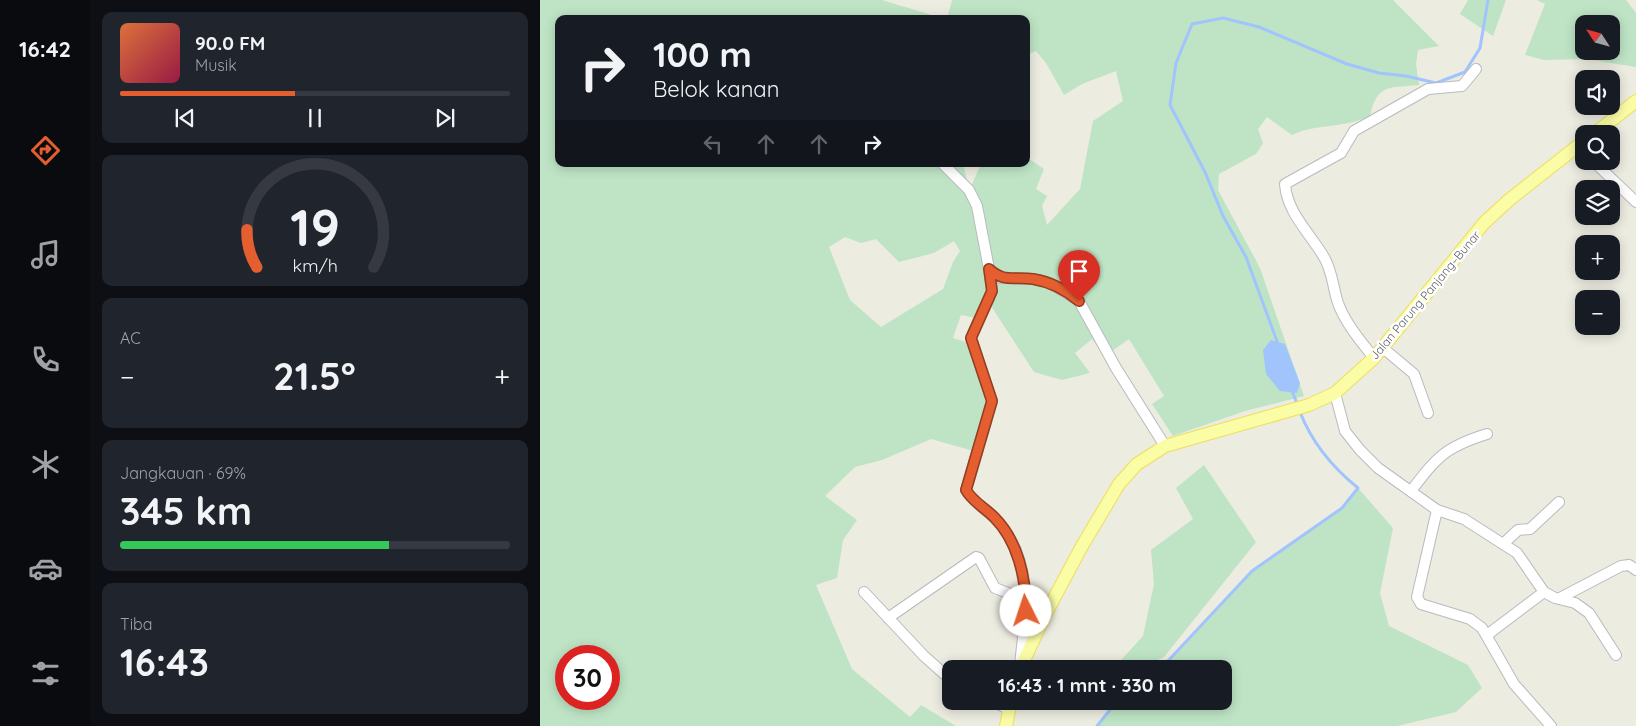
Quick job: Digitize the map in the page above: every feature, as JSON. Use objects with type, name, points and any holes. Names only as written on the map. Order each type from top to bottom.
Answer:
[{"type":"main road","points":[[1605,125],[1636,101]]},
{"type":"main road","name":"Jalan Parung Panjang–Bunar","points":[[1023,660],[1044,617],[1119,484],[1137,464],[1165,446],[1309,405],[1335,393],[1379,353],[1484,223],[1509,200],[1575,152]]},
{"type":"main road","points":[[1006,726],[1009,710]]},
{"type":"street","points":[[1428,413],[1414,374],[1379,353],[1347,322],[1337,300],[1326,260],[1314,240],[1300,224],[1285,184],[1341,153],[1354,131],[1428,89],[1462,86],[1476,69]]},
{"type":"street","points":[[946,167],[969,190],[977,206],[992,291],[971,338],[992,401],[966,490],[994,517],[1011,542],[1022,570],[1026,600],[1020,660]]},
{"type":"street","points":[[1602,170],[1636,202]]},
{"type":"street","points":[[989,269],[1000,278],[1033,279],[1050,283],[1068,292],[1079,301],[1116,368],[1165,446]]},
{"type":"street","points":[[1335,393],[1340,417],[1352,441],[1378,468],[1437,510],[1464,519],[1517,554],[1544,592],[1555,598],[1576,603],[1589,613],[1616,656]]},
{"type":"street","points":[[1411,491],[1435,460],[1449,449],[1487,434]]},
{"type":"street","points":[[1503,544],[1518,530],[1530,530],[1559,502]]},
{"type":"street","points":[[1437,510],[1417,597],[1424,607],[1470,619],[1482,628],[1514,684],[1544,724]]},
{"type":"street","points":[[888,618],[976,557],[979,558],[987,569],[995,588],[1026,600]]},
{"type":"street","points":[[1560,598],[1621,566],[1629,566],[1636,570]]},
{"type":"street","points":[[864,592],[924,656],[942,672]]},
{"type":"street","points":[[1487,635],[1544,592]]},
{"type":"green space","points":[[540,0],[882,0],[932,15],[555,15],[555,167],[964,167],[969,191],[980,167],[1030,167],[1030,160],[1044,169],[1036,189],[1047,196],[1042,206],[1047,225],[1080,189],[1093,121],[1123,101],[1116,71],[1082,84],[1064,95],[1046,63],[1036,51],[1030,53],[1030,15],[948,15],[952,0],[1393,0],[1439,46],[1418,50],[1416,64],[1419,85],[1386,89],[1377,98],[1370,116],[1350,123],[1301,131],[1292,135],[1267,117],[1258,129],[1263,143],[1256,154],[1219,174],[1218,190],[1260,268],[1304,396],[1245,411],[1173,436],[1152,404],[1164,396],[1129,339],[1105,356],[1092,339],[1075,353],[1090,373],[1062,380],[1034,372],[989,303],[981,319],[961,315],[953,338],[978,346],[994,395],[977,452],[931,439],[882,460],[855,467],[825,496],[857,520],[843,540],[837,578],[816,585],[852,669],[910,717],[921,705],[956,726],[540,726]],"holes":[[[845,237],[861,243],[876,239],[899,262],[934,253],[954,241],[960,251],[953,262],[943,289],[881,327],[850,300],[829,247]]]},
{"type":"green space","points":[[1468,0],[1506,0],[1493,36],[1460,14]]},
{"type":"green space","points":[[1537,0],[1626,0],[1636,13],[1636,67],[1592,60],[1620,60],[1620,15],[1575,15],[1575,59],[1544,60],[1525,55],[1545,4]]},
{"type":"green space","points":[[1204,465],[1256,542],[1164,657],[1157,660],[1121,660],[1143,636],[1154,584],[1151,550],[1193,519],[1176,488]]},
{"type":"green space","points":[[1358,488],[1393,528],[1380,593],[1389,626],[1468,665],[1482,688],[1456,712],[1397,726],[1097,726],[1110,710],[1232,710],[1232,660],[1169,660],[1252,571],[1342,509]]},
{"type":"water","points":[[1271,340],[1285,344],[1300,383],[1297,393],[1280,391],[1266,374],[1263,350]]},
{"type":"waterway","points":[[1278,344],[1246,257],[1223,216],[1205,172],[1170,105],[1176,63],[1192,24],[1223,18],[1259,27],[1347,64],[1379,73],[1406,76],[1436,83],[1465,72],[1480,48],[1488,0]]},
{"type":"waterway","points":[[1292,391],[1298,406]]},
{"type":"waterway","points":[[1169,660],[1252,571],[1342,508],[1358,488],[1324,454],[1310,434],[1300,412]]},
{"type":"waterway","points":[[1097,726],[1110,710]]},
{"type":"route","points":[[1026,611],[1022,570],[1011,542],[1003,527],[966,490],[992,401],[971,338],[992,291],[989,269],[1000,278],[1033,279],[1050,283],[1068,292],[1079,301]]}]
